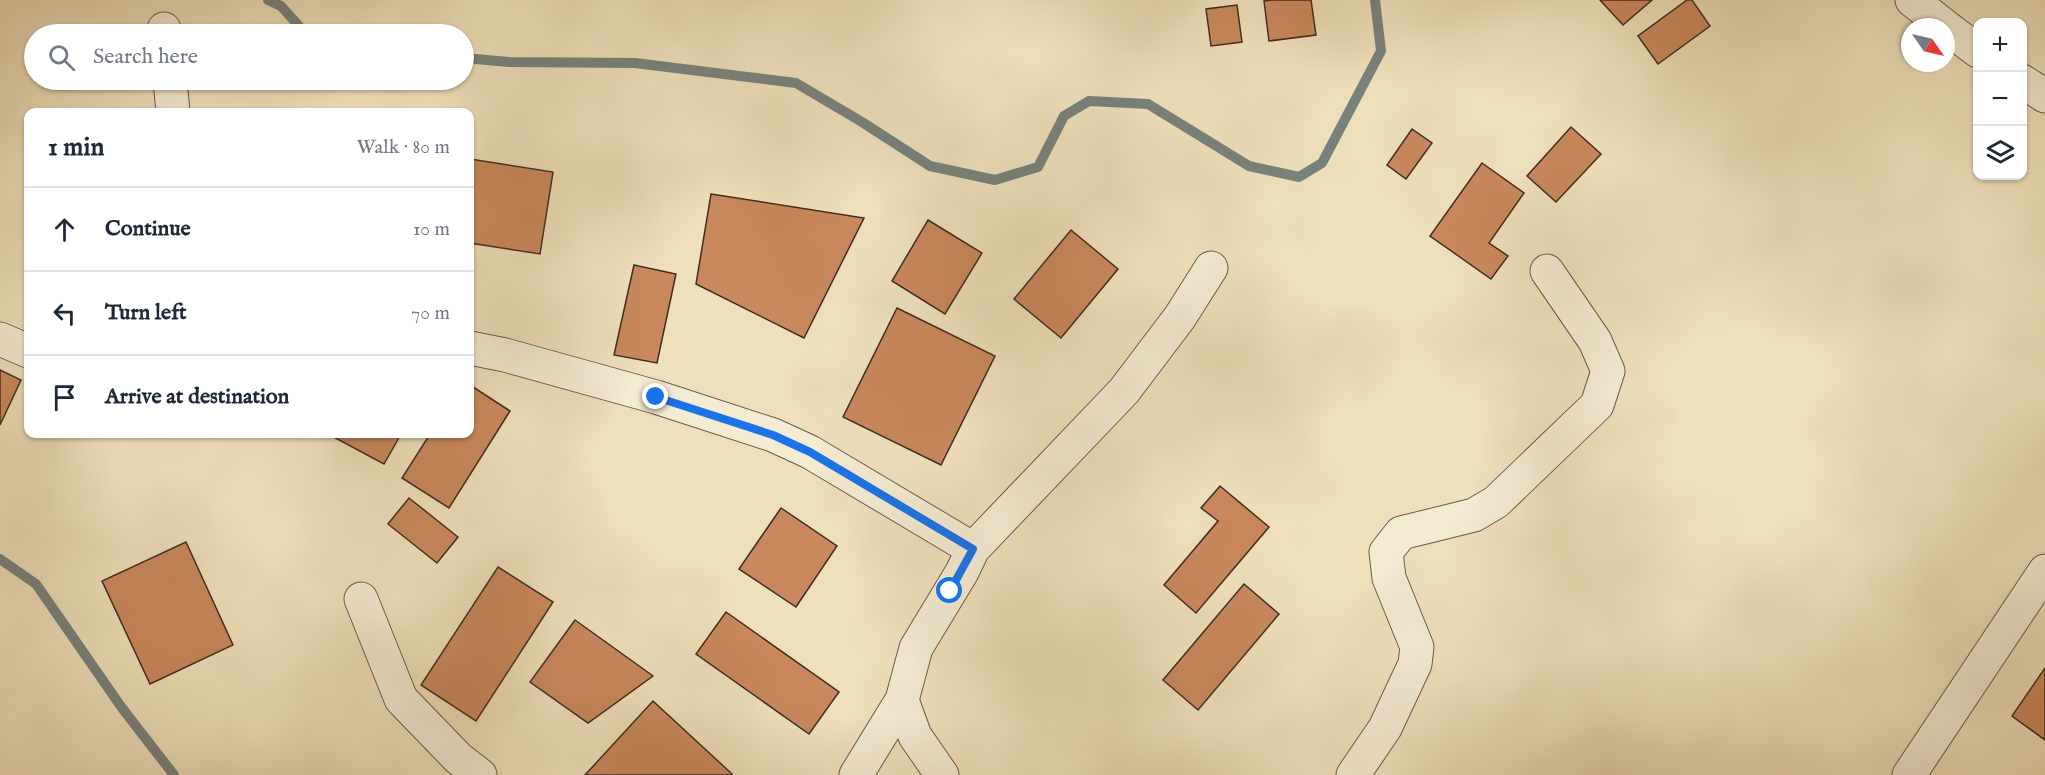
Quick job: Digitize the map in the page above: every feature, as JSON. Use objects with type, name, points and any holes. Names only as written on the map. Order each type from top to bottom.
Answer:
[{"type":"street","points":[[1912,0],[1935,18]]},
{"type":"street","points":[[1955,34],[1973,48]]},
{"type":"street","points":[[2027,84],[2045,96]]},
{"type":"street","points":[[171,90],[173,108]]},
{"type":"street","points":[[856,775],[902,700],[916,648],[973,549],[1124,391],[1180,317],[1211,268]]},
{"type":"street","points":[[1353,775],[1385,728],[1415,664],[1417,647],[1389,578],[1386,552],[1401,533],[1474,514],[1496,502],[1597,405],[1608,371],[1595,341],[1547,271]]},
{"type":"street","points":[[0,339],[24,349]]},
{"type":"street","points":[[474,349],[505,355],[656,397],[773,435],[810,452],[973,549]]},
{"type":"street","points":[[1909,775],[2045,571]]},
{"type":"street","points":[[361,599],[401,699],[458,758],[480,775]]},
{"type":"street","points":[[902,700],[915,736],[942,775]]},
{"type":"building","points":[[1311,0],[1316,35],[1269,41],[1264,1]]},
{"type":"building","points":[[1600,0],[1652,0],[1623,25]]},
{"type":"building","points":[[1687,0],[1692,0],[1710,26],[1658,64],[1638,36]]},
{"type":"building","points":[[1237,5],[1242,42],[1211,46],[1206,9]]},
{"type":"building","points":[[1571,127],[1601,154],[1556,202],[1527,176]]},
{"type":"building","points":[[1412,129],[1432,143],[1406,179],[1387,165]]},
{"type":"building","points":[[474,160],[553,172],[540,254],[474,244]]},
{"type":"building","points":[[1482,163],[1524,193],[1489,243],[1508,256],[1491,279],[1430,236]]},
{"type":"building","points":[[711,194],[864,218],[804,338],[696,284]]},
{"type":"building","points":[[928,220],[982,253],[945,314],[892,281]]},
{"type":"building","points":[[1071,230],[1118,269],[1061,338],[1014,299]]},
{"type":"building","points":[[634,265],[676,274],[657,363],[614,355]]},
{"type":"building","points":[[897,308],[995,356],[941,465],[843,417]]},
{"type":"building","points":[[0,370],[21,380],[0,425]]},
{"type":"building","points":[[474,388],[510,411],[449,508],[402,478],[427,438],[474,438]]},
{"type":"building","points":[[335,438],[399,438],[384,464]]},
{"type":"building","points":[[1220,486],[1269,527],[1196,613],[1164,585],[1218,521],[1201,508]]},
{"type":"building","points":[[409,498],[458,537],[437,563],[388,524]]},
{"type":"building","points":[[781,508],[837,546],[796,607],[739,569]]},
{"type":"building","points":[[186,542],[233,645],[150,684],[102,581]]},
{"type":"building","points":[[498,567],[553,602],[476,721],[421,685]]},
{"type":"building","points":[[1244,584],[1279,614],[1198,710],[1163,680]]},
{"type":"building","points":[[726,612],[839,692],[809,734],[696,654]]},
{"type":"building","points":[[575,620],[653,676],[588,723],[530,682]]},
{"type":"building","points":[[2045,668],[2045,740],[2012,716]]},
{"type":"building","points":[[653,701],[732,774],[585,775]]},
{"type":"waterway","points":[[268,0],[281,6],[297,24]]},
{"type":"waterway","points":[[474,59],[509,62],[635,63],[796,83],[930,166],[995,180],[1038,167],[1064,116],[1089,101],[1148,104],[1249,166],[1299,177],[1322,163],[1381,51],[1375,0]]},
{"type":"waterway","points":[[0,559],[36,584],[122,708],[174,775]]},
{"type":"route","points":[[656,397],[773,435],[810,452],[973,549],[950,591]]}]
